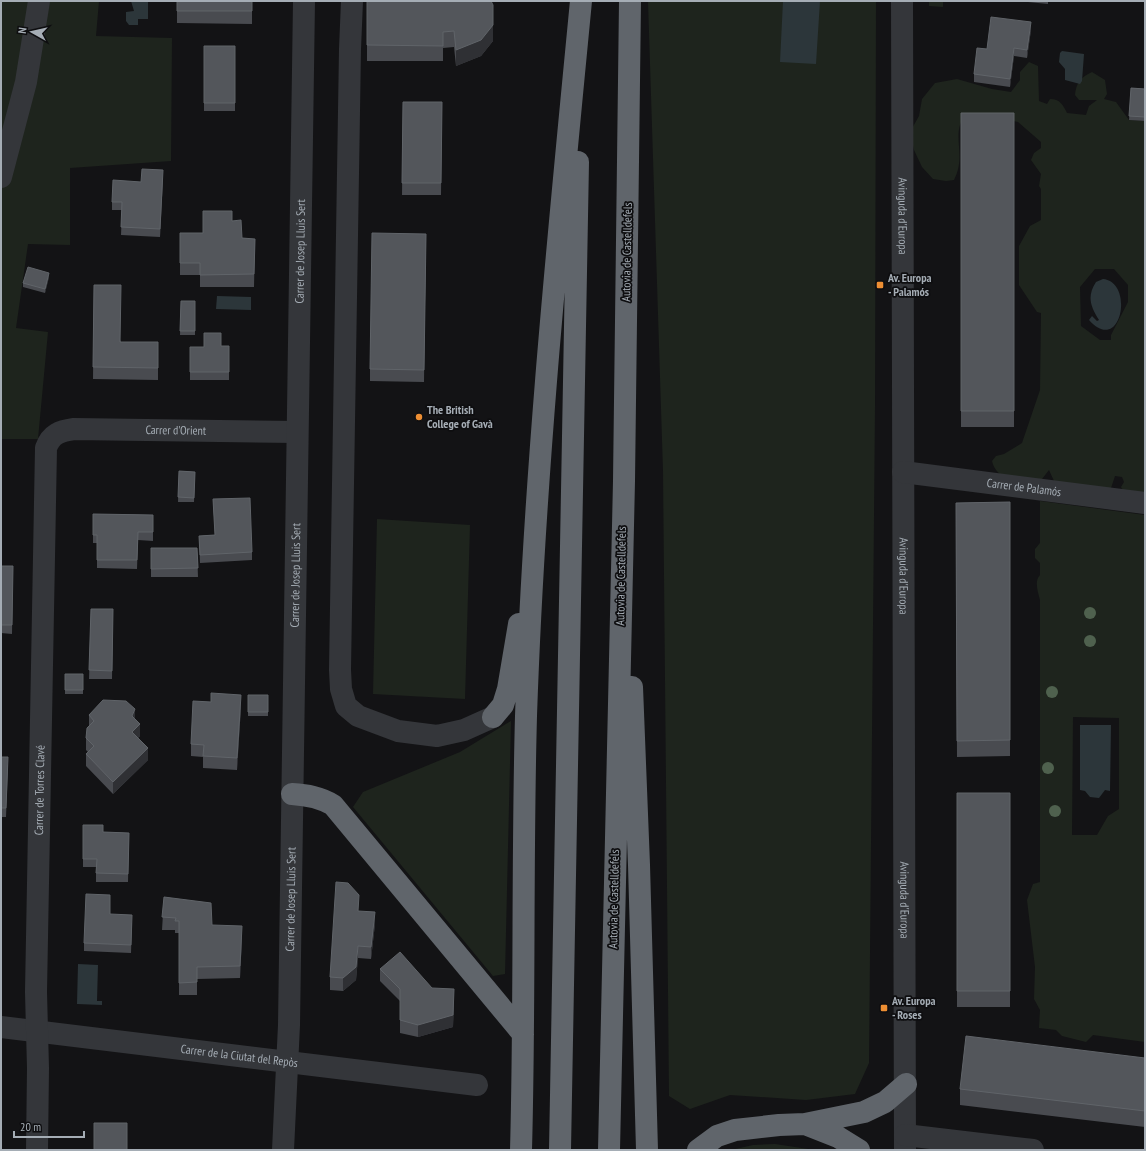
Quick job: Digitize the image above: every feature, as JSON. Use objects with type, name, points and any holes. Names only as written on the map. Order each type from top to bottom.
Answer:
[{"type":"highway","points":[[521,1150],[523,1087],[526,717],[535,526],[561,209],[581,1]]},
{"type":"highway","points":[[560,1150],[581,1]]},
{"type":"highway","name":"Autovia de Castelldefels","points":[[609,1150],[624,481],[630,1]]},
{"type":"highway","points":[[624,481],[639,865],[647,1150]]},
{"type":"highway","points":[[493,718],[503,705],[508,689],[535,526]]},
{"type":"highway","points":[[292,794],[324,799],[333,805],[523,1034]]},
{"type":"highway","points":[[698,1150],[717,1136],[735,1130],[779,1124],[805,1124],[864,1112],[885,1102],[906,1084]]},
{"type":"highway","points":[[511,1150],[523,1087]]},
{"type":"highway","points":[[805,1124],[838,1137],[859,1150]]},
{"type":"street","points":[[1,177],[26,82],[39,1]]},
{"type":"street","name":"Carrer de Josep Lluis Sert","points":[[283,1150],[289,1017],[304,1]]},
{"type":"street","points":[[352,1],[349,73],[340,654],[341,689],[346,706],[358,716],[398,732],[436,736],[464,730],[493,718]]},
{"type":"street","name":"Avinguda d'Europa","points":[[902,1],[905,1143]]},
{"type":"street","name":"Carrer d'Orient","points":[[55,434],[74,429],[297,432]]},
{"type":"street","name":"Carrer de Torres Clavé","points":[[37,1150],[37,1032],[46,448],[49,440],[55,434]]},
{"type":"street","name":"Carrer de Palamós","points":[[903,472],[1145,503]]},
{"type":"street","name":"Carrer de la Ciutat del Repòs","points":[[1,1027],[477,1085]]},
{"type":"street","points":[[905,1143],[1033,1150]]},
{"type":"shaded area","points":[[1,1],[99,1],[96,36],[172,38],[171,161],[70,168],[70,245],[28,244],[16,328],[48,332],[38,439],[1,439]]},
{"type":"shaded area","points":[[131,1],[148,1],[148,19],[138,19],[138,25],[129,25],[126,21],[126,12],[134,11]]},
{"type":"shaded area","points":[[648,1],[876,1],[875,407],[869,1063],[855,1094],[806,1100],[730,1095],[690,1109],[669,1096],[663,471]]},
{"type":"shaded area","points":[[783,1],[820,1],[816,64],[780,62]]},
{"type":"shaded area","points":[[929,1],[943,1],[943,7],[929,6]]},
{"type":"shaded area","points":[[1062,51],[1084,54],[1082,81],[1080,84],[1065,80],[1065,69],[1059,62],[1060,53]]},
{"type":"shaded area","points":[[1029,62],[1038,66],[1039,101],[1047,104],[1050,99],[1053,99],[1059,101],[1067,113],[1086,115],[1089,106],[1097,100],[1079,100],[1075,95],[1080,81],[1092,72],[1105,80],[1107,94],[1104,99],[1116,102],[1129,120],[1145,121],[1145,501],[1126,496],[1121,487],[1124,482],[1122,477],[1115,476],[1109,494],[1054,481],[1049,470],[1042,479],[1006,480],[999,474],[992,461],[996,456],[1004,454],[1022,443],[1040,390],[1041,313],[1037,312],[1019,285],[1019,246],[1030,226],[1041,220],[1041,189],[1039,186],[1041,174],[1031,160],[1034,153],[1041,148],[1041,142],[1018,122],[989,116],[964,116],[960,124],[959,131],[958,171],[954,180],[946,181],[933,179],[922,167],[914,150],[910,132],[919,116],[922,99],[935,83],[957,79],[992,89],[1011,92],[1020,80],[1020,72]],"holes":[[[1095,269],[1114,269],[1128,285],[1128,302],[1111,335],[1111,340],[1100,340],[1081,326],[1080,287]]]},
{"type":"shaded area","points":[[1103,279],[1113,283],[1119,292],[1121,303],[1120,314],[1116,324],[1109,329],[1100,329],[1089,320],[1092,316],[1097,321],[1099,320],[1093,310],[1091,292],[1096,282]]},
{"type":"shaded area","points":[[217,296],[251,297],[251,310],[216,309]]},
{"type":"shaded area","points":[[1040,501],[1145,515],[1145,1042],[1093,1035],[1086,1042],[1062,1036],[1056,1030],[1039,1028],[1040,1010],[1034,999],[1035,967],[1027,900],[1033,884],[1040,882],[1040,600],[1037,580],[1040,575],[1040,563],[1035,558],[1035,549],[1040,543]],"holes":[[[1073,717],[1119,718],[1119,809],[1108,816],[1097,835],[1072,835]]]},
{"type":"shaded area","points":[[377,519],[470,525],[465,699],[373,694]]},
{"type":"shaded area","points":[[511,721],[505,974],[493,976],[353,807],[363,792],[460,752]]},
{"type":"shaded area","points":[[1080,725],[1111,725],[1110,791],[1105,790],[1099,798],[1090,797],[1085,791],[1080,790]]},
{"type":"shaded area","points":[[78,964],[98,965],[97,1001],[102,1001],[102,1005],[77,1004]]},
{"type":"shaded area","points":[[775,1144],[815,1150],[731,1150],[753,1145]]},
{"type":"building","points":[[177,1],[252,1],[252,11],[177,11]]},
{"type":"building","points":[[367,1],[491,1],[493,5],[493,25],[481,40],[456,50],[454,31],[443,32],[443,46],[367,45]]},
{"type":"building","points":[[991,17],[1031,22],[1027,50],[1014,48],[1010,79],[974,74],[977,48],[987,49]]},
{"type":"building","points":[[204,46],[235,46],[235,103],[204,103]]},
{"type":"building","points":[[1131,88],[1145,89],[1145,117],[1129,116]]},
{"type":"building","points":[[403,102],[442,102],[441,183],[402,183]]},
{"type":"building","points":[[961,113],[1014,113],[1014,411],[961,411]]},
{"type":"building","points":[[142,169],[163,170],[160,229],[121,227],[122,202],[112,202],[113,180],[141,182]]},
{"type":"building","points":[[203,211],[232,211],[232,221],[241,220],[242,238],[255,239],[254,274],[200,275],[200,263],[180,263],[180,233],[203,233]]},
{"type":"building","points":[[372,233],[426,234],[424,370],[370,369]]},
{"type":"building","points":[[28,267],[49,273],[45,289],[23,283]]},
{"type":"building","points":[[94,285],[121,285],[120,342],[158,342],[158,368],[93,367]]},
{"type":"building","points":[[181,301],[195,301],[195,331],[180,331]]},
{"type":"building","points":[[204,333],[221,333],[221,346],[229,346],[229,372],[190,372],[190,347],[204,347]]},
{"type":"building","points":[[179,471],[195,472],[194,498],[178,497]]},
{"type":"building","points":[[250,498],[252,552],[200,555],[199,536],[215,535],[213,499]]},
{"type":"building","points":[[1010,502],[1010,740],[957,741],[956,503]]},
{"type":"building","points":[[93,514],[153,515],[153,532],[138,532],[137,560],[97,560],[97,535],[93,535]]},
{"type":"building","points":[[151,548],[197,548],[198,568],[151,569]]},
{"type":"building","points":[[1,566],[13,566],[12,625],[1,625]]},
{"type":"building","points":[[91,609],[113,609],[112,671],[89,670]]},
{"type":"building","points":[[65,674],[83,674],[83,690],[65,690]]},
{"type":"building","points":[[211,693],[241,695],[237,758],[203,756],[204,745],[191,744],[193,701],[211,702]]},
{"type":"building","points":[[248,695],[268,695],[268,712],[248,712]]},
{"type":"building","points":[[103,700],[126,701],[135,709],[132,716],[140,724],[132,732],[148,748],[113,782],[86,754],[94,746],[86,738],[87,728],[94,721],[89,715]]},
{"type":"building","points":[[1,757],[8,757],[6,808],[1,808]]},
{"type":"building","points":[[957,793],[1010,793],[1010,991],[957,991]]},
{"type":"building","points":[[83,825],[103,825],[103,832],[129,833],[128,874],[96,873],[97,859],[83,859]]},
{"type":"building","points":[[336,882],[348,883],[359,895],[358,911],[375,912],[371,947],[358,946],[356,967],[343,978],[330,977]]},
{"type":"building","points":[[86,894],[110,895],[110,914],[132,915],[131,945],[84,943]]},
{"type":"building","points":[[164,897],[211,903],[212,925],[242,926],[240,966],[197,967],[197,982],[179,983],[179,921],[175,921],[176,918],[162,917]]},
{"type":"building","points":[[400,952],[432,988],[454,989],[453,1015],[418,1025],[400,1020],[400,989],[380,969]]},
{"type":"building","points":[[966,1036],[1145,1058],[1145,1111],[960,1089]]},
{"type":"building","points":[[94,1123],[127,1123],[127,1150],[94,1150]]},
{"type":"place","name":"Av. Europa - Palamós","points":[[880,285]]},
{"type":"place","name":"The British College of Gavà","points":[[419,417]]},
{"type":"place","name":"Av. Europa - Roses","points":[[884,1008]]}]
